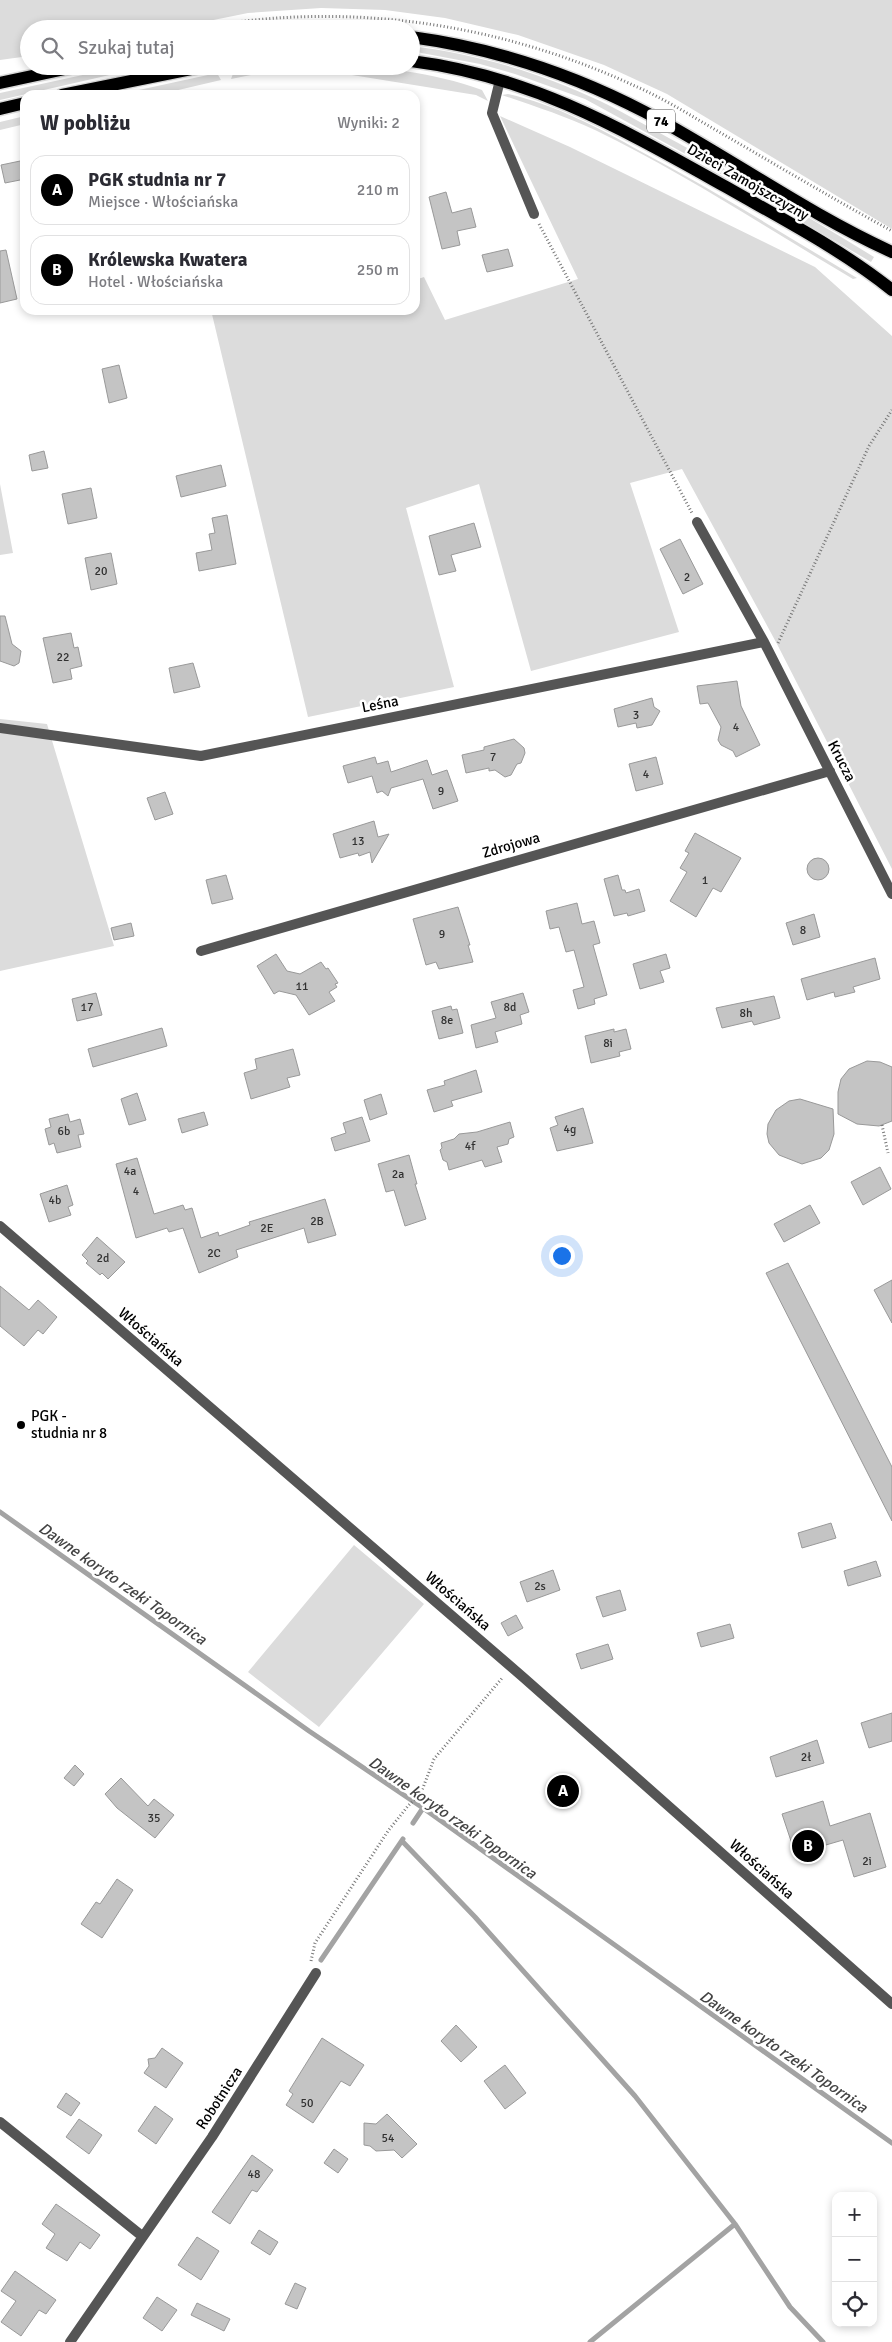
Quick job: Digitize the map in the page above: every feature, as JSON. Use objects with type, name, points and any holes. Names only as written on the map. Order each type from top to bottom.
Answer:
[{"type":"main road","name":"Dzieci Zamojszczyzny","points":[[420,38],[456,44],[519,60],[604,92],[645,112],[833,221],[892,252]]},
{"type":"main road","name":"Dzieci Zamojszczyzny","points":[[420,63],[500,80],[564,102],[617,126],[846,256],[892,290]]},
{"type":"main road","points":[[0,84],[40,75]]},
{"type":"main road","points":[[87,90],[161,75]]},
{"type":"main road","points":[[0,108],[20,104]]},
{"type":"street","points":[[500,80],[492,113],[534,214]]},
{"type":"street","name":"Krucza","points":[[697,522],[764,642],[892,894]]},
{"type":"street","name":"Leśna","points":[[0,728],[201,756],[764,642]]},
{"type":"street","name":"Zdrojowa","points":[[201,951],[830,771]]},
{"type":"street","name":"Włościańska","points":[[0,1226],[511,1666],[892,2004]]},
{"type":"street","name":"Robotnicza","points":[[70,2342],[222,2121],[316,1973]]},
{"type":"street","points":[[0,2122],[142,2236]]},
{"type":"path","points":[[534,214],[697,522]]},
{"type":"path","points":[[777,644],[869,446],[892,410]]},
{"type":"path","points":[[882,1125],[888,1153]]},
{"type":"path","points":[[316,1973],[311,1960],[315,1943],[388,1831],[421,1793],[434,1759],[511,1666]]},
{"type":"shaded area","points":[[0,0],[892,0],[892,229],[667,94],[604,65],[518,35],[445,18],[385,10],[321,8],[248,13],[213,20],[20,20],[20,57],[0,60]]},
{"type":"shaded area","points":[[420,47],[460,54],[532,73],[600,101],[729,171],[874,257],[871,262],[702,163],[585,99],[515,74],[480,64],[420,53]]},
{"type":"shaded area","points":[[425,74],[482,90],[488,101],[476,95],[352,75]]},
{"type":"shaded area","points":[[83,75],[110,75],[44,90],[20,90],[20,95],[0,100],[0,93]]},
{"type":"shaded area","points":[[208,75],[218,75],[221,80],[178,90],[139,90]]},
{"type":"shaded area","points":[[232,75],[251,75],[231,79]]},
{"type":"shaded area","points":[[508,94],[559,110],[609,134],[722,197],[857,278],[853,279],[661,164],[572,120],[502,95]]},
{"type":"shaded area","points":[[500,116],[570,147],[815,267],[892,336],[892,869],[777,644],[682,469],[630,483],[679,632],[531,671],[479,484],[406,508],[454,687],[308,717],[212,315],[420,315],[420,278],[424,277],[445,320],[578,279]]},
{"type":"shaded area","points":[[20,117],[20,125],[0,130],[0,122]]},
{"type":"shaded area","points":[[0,484],[13,553],[0,555]]},
{"type":"shaded area","points":[[0,719],[47,724],[114,946],[0,971]]},
{"type":"shaded area","points":[[354,1545],[424,1604],[319,1727],[248,1672]]},
{"type":"building","points":[[20,161],[20,180],[5,183],[1,165]]},
{"type":"building","points":[[446,192],[452,213],[471,208],[476,227],[457,231],[460,245],[442,249],[429,197]]},
{"type":"building","points":[[508,249],[513,266],[487,272],[482,255]]},
{"type":"building","points":[[6,250],[17,299],[0,303],[0,251]]},
{"type":"building","points":[[119,365],[127,398],[109,403],[102,369]]},
{"type":"building","points":[[44,451],[48,468],[32,471],[29,455]]},
{"type":"building","points":[[221,465],[226,486],[181,497],[176,476]]},
{"type":"building","points":[[91,488],[97,518],[68,524],[62,494]]},
{"type":"building","points":[[227,515],[236,564],[199,571],[196,553],[212,550],[209,534],[215,533],[212,518]]},
{"type":"building","points":[[474,523],[481,547],[451,555],[456,571],[439,575],[429,536]]},
{"type":"building","points":[[680,539],[703,584],[683,594],[660,549]]},
{"type":"building","points":[[111,553],[117,584],[91,590],[85,558]]},
{"type":"building","points":[[0,616],[5,616],[12,644],[21,651],[19,663],[14,666],[0,661]]},
{"type":"building","points":[[71,633],[74,648],[78,647],[82,666],[70,669],[72,679],[53,683],[43,638]]},
{"type":"building","points":[[193,663],[200,687],[174,693],[169,668]]},
{"type":"building","points":[[737,681],[741,706],[760,745],[736,757],[733,751],[721,745],[718,740],[721,727],[708,703],[700,704],[697,686]]},
{"type":"building","points":[[652,698],[654,707],[660,711],[652,725],[637,728],[636,723],[618,727],[614,709]]},
{"type":"building","points":[[514,739],[524,748],[525,753],[521,763],[517,764],[511,775],[505,777],[495,770],[489,771],[489,768],[466,773],[462,755],[484,750],[484,747]]},
{"type":"building","points":[[375,757],[377,764],[388,761],[391,772],[427,760],[432,775],[447,770],[458,801],[433,809],[423,779],[391,788],[388,796],[382,791],[377,793],[372,776],[348,783],[343,766]]},
{"type":"building","points":[[656,757],[663,784],[636,791],[629,764]]},
{"type":"building","points":[[165,792],[173,814],[155,820],[147,798]]},
{"type":"building","points":[[374,821],[378,837],[389,834],[372,863],[370,852],[359,856],[358,853],[340,858],[333,834]]},
{"type":"building","points":[[695,833],[741,858],[721,892],[713,888],[696,917],[670,901],[687,872],[680,868],[689,853],[685,851]]},
{"type":"building","points":[[818,858],[828,865],[829,869],[822,879],[818,880],[808,873],[807,869],[814,859]]},
{"type":"building","points":[[226,875],[233,899],[212,904],[206,880]]},
{"type":"building","points":[[618,875],[622,890],[625,890],[626,893],[639,889],[645,911],[628,916],[627,913],[614,916],[604,879]]},
{"type":"building","points":[[577,903],[582,924],[594,921],[600,943],[593,945],[607,995],[594,999],[595,1004],[578,1009],[573,990],[584,987],[574,950],[566,952],[559,927],[550,929],[546,911]]},
{"type":"building","points":[[458,907],[470,945],[468,945],[473,962],[439,969],[436,962],[426,965],[413,919]]},
{"type":"building","points":[[814,914],[820,937],[793,945],[786,923]]},
{"type":"building","points":[[131,923],[134,936],[114,940],[111,928]]},
{"type":"building","points":[[276,954],[287,971],[300,974],[321,962],[326,969],[328,968],[338,983],[335,984],[337,987],[329,992],[335,1001],[309,1015],[296,995],[279,991],[274,994],[257,966]]},
{"type":"building","points":[[666,954],[670,968],[660,971],[664,982],[640,989],[633,964]]},
{"type":"building","points":[[875,958],[880,979],[853,987],[855,992],[835,997],[834,992],[807,1000],[801,979]]},
{"type":"building","points":[[96,993],[102,1015],[77,1021],[72,999]]},
{"type":"building","points":[[523,993],[529,1012],[520,1015],[522,1024],[495,1032],[498,1042],[476,1048],[471,1025],[496,1018],[491,1002]]},
{"type":"building","points":[[774,996],[780,1018],[754,1025],[752,1021],[722,1028],[716,1008]]},
{"type":"building","points":[[451,1006],[452,1010],[457,1009],[463,1033],[439,1039],[432,1011]]},
{"type":"building","points":[[162,1028],[167,1046],[93,1067],[88,1049]]},
{"type":"building","points":[[614,1029],[614,1032],[626,1029],[631,1049],[619,1052],[620,1056],[591,1063],[585,1036]]},
{"type":"building","points":[[293,1049],[300,1075],[287,1078],[290,1087],[251,1099],[244,1073],[257,1069],[255,1059]]},
{"type":"building","points":[[867,1061],[880,1062],[892,1067],[892,1121],[879,1126],[857,1124],[838,1114],[838,1092],[841,1079],[849,1069]]},
{"type":"building","points":[[476,1070],[482,1092],[451,1101],[453,1106],[434,1112],[427,1090],[445,1085],[444,1081]]},
{"type":"building","points":[[137,1093],[146,1120],[129,1125],[121,1099]]},
{"type":"building","points":[[381,1094],[387,1114],[370,1120],[364,1100]]},
{"type":"building","points":[[800,1099],[833,1109],[834,1134],[829,1150],[821,1158],[802,1164],[779,1155],[769,1143],[767,1134],[768,1124],[776,1110],[789,1101]]},
{"type":"building","points":[[583,1108],[593,1143],[557,1151],[550,1128],[558,1125],[555,1117]]},
{"type":"building","points":[[204,1112],[208,1125],[182,1133],[178,1119]]},
{"type":"building","points":[[68,1114],[70,1122],[80,1119],[84,1134],[78,1135],[81,1147],[57,1153],[54,1143],[49,1145],[45,1129],[51,1127],[49,1119]]},
{"type":"building","points":[[362,1117],[370,1141],[335,1151],[331,1138],[346,1133],[343,1123]]},
{"type":"building","points":[[510,1122],[514,1137],[509,1139],[508,1144],[497,1147],[502,1162],[485,1167],[482,1160],[449,1170],[440,1150],[442,1148],[441,1143],[454,1139],[459,1134],[477,1132]]},
{"type":"building","points":[[409,1155],[417,1184],[415,1184],[426,1219],[405,1226],[394,1190],[386,1192],[378,1164]]},
{"type":"building","points":[[137,1158],[154,1214],[183,1205],[185,1210],[192,1208],[201,1238],[218,1232],[219,1236],[250,1225],[249,1222],[325,1199],[336,1235],[308,1243],[304,1228],[236,1250],[238,1257],[199,1273],[183,1228],[169,1232],[167,1228],[136,1238],[116,1164]]},
{"type":"building","points":[[880,1167],[891,1189],[863,1205],[851,1182]]},
{"type":"building","points":[[67,1185],[73,1205],[68,1207],[71,1215],[49,1222],[40,1194]]},
{"type":"building","points":[[810,1205],[820,1223],[784,1242],[774,1224]]},
{"type":"building","points":[[97,1237],[125,1262],[108,1279],[86,1263],[88,1261],[82,1255]]},
{"type":"building","points":[[788,1263],[892,1467],[892,1521],[766,1273]]},
{"type":"building","points":[[892,1280],[892,1323],[874,1290]]},
{"type":"building","points":[[0,1286],[29,1310],[38,1300],[57,1317],[43,1334],[38,1330],[24,1346],[0,1326]]},
{"type":"building","points":[[831,1523],[836,1538],[802,1548],[798,1533]]},
{"type":"building","points":[[876,1561],[881,1576],[848,1586],[844,1571]]},
{"type":"building","points":[[553,1570],[560,1590],[527,1602],[520,1582]]},
{"type":"building","points":[[620,1590],[626,1610],[603,1617],[596,1597]]},
{"type":"building","points":[[516,1615],[523,1628],[508,1636],[501,1623]]},
{"type":"building","points":[[730,1624],[734,1638],[701,1647],[697,1633]]},
{"type":"building","points":[[608,1644],[613,1659],[581,1669],[576,1654]]},
{"type":"building","points":[[892,1713],[892,1741],[869,1748],[861,1723]]},
{"type":"building","points":[[817,1740],[824,1763],[776,1777],[770,1757]]},
{"type":"building","points":[[75,1765],[84,1774],[74,1786],[64,1778]]},
{"type":"building","points":[[121,1778],[148,1806],[154,1799],[174,1815],[155,1838],[117,1808],[105,1794]]},
{"type":"building","points":[[823,1801],[830,1826],[870,1813],[886,1867],[854,1877],[843,1840],[819,1847],[819,1851],[805,1855],[801,1844],[793,1847],[782,1814]]},
{"type":"building","points":[[117,1879],[133,1890],[102,1938],[81,1924],[96,1902],[100,1904]]},
{"type":"building","points":[[456,2025],[477,2047],[461,2062],[441,2041]]},
{"type":"building","points":[[322,2038],[364,2065],[350,2086],[341,2081],[313,2123],[286,2105],[293,2094],[289,2091]]},
{"type":"building","points":[[162,2048],[183,2063],[166,2088],[144,2073],[149,2066],[148,2059],[155,2058]]},
{"type":"building","points":[[505,2065],[526,2093],[505,2109],[484,2081]]},
{"type":"building","points":[[66,2093],[80,2103],[71,2116],[57,2107]]},
{"type":"building","points":[[155,2106],[173,2119],[156,2144],[138,2131]]},
{"type":"building","points":[[387,2114],[417,2144],[402,2158],[394,2150],[376,2151],[370,2146],[364,2145],[364,2123],[376,2124]]},
{"type":"building","points":[[79,2119],[102,2135],[89,2154],[66,2137]]},
{"type":"building","points":[[334,2149],[348,2159],[338,2173],[324,2163]]},
{"type":"building","points":[[252,2155],[273,2170],[257,2192],[252,2190],[230,2224],[212,2212]]},
{"type":"building","points":[[56,2204],[100,2235],[90,2249],[80,2242],[67,2261],[46,2248],[55,2234],[42,2224]]},
{"type":"building","points":[[259,2230],[278,2242],[270,2255],[251,2243]]},
{"type":"building","points":[[197,2237],[219,2251],[201,2280],[178,2265]]},
{"type":"building","points":[[15,2271],[56,2300],[46,2314],[39,2310],[21,2336],[1,2322],[16,2301],[1,2291]]},
{"type":"building","points":[[295,2283],[306,2288],[297,2309],[285,2304]]},
{"type":"building","points":[[157,2297],[177,2310],[162,2331],[143,2318]]},
{"type":"building","points":[[197,2303],[230,2319],[224,2331],[191,2315]]},
{"type":"waterway","name":"Dawne koryto rzeki Topornica","points":[[0,1512],[309,1731],[423,1808],[892,2143]]},
{"type":"waterway","points":[[413,1823],[423,1808]]},
{"type":"waterway","points":[[321,1960],[403,1839]]},
{"type":"waterway","points":[[402,1841],[475,1917],[635,2096],[735,2224],[790,2307],[823,2342]]},
{"type":"waterway","points":[[590,2342],[735,2224]]},
{"type":"place","name":"PGK - studnia nr 8","points":[[21,1425]]},
{"type":"place","name":"PGK studnia nr 7","points":[[563,1791]]},
{"type":"place","name":"Królewska Kwatera","points":[[808,1846]]}]
